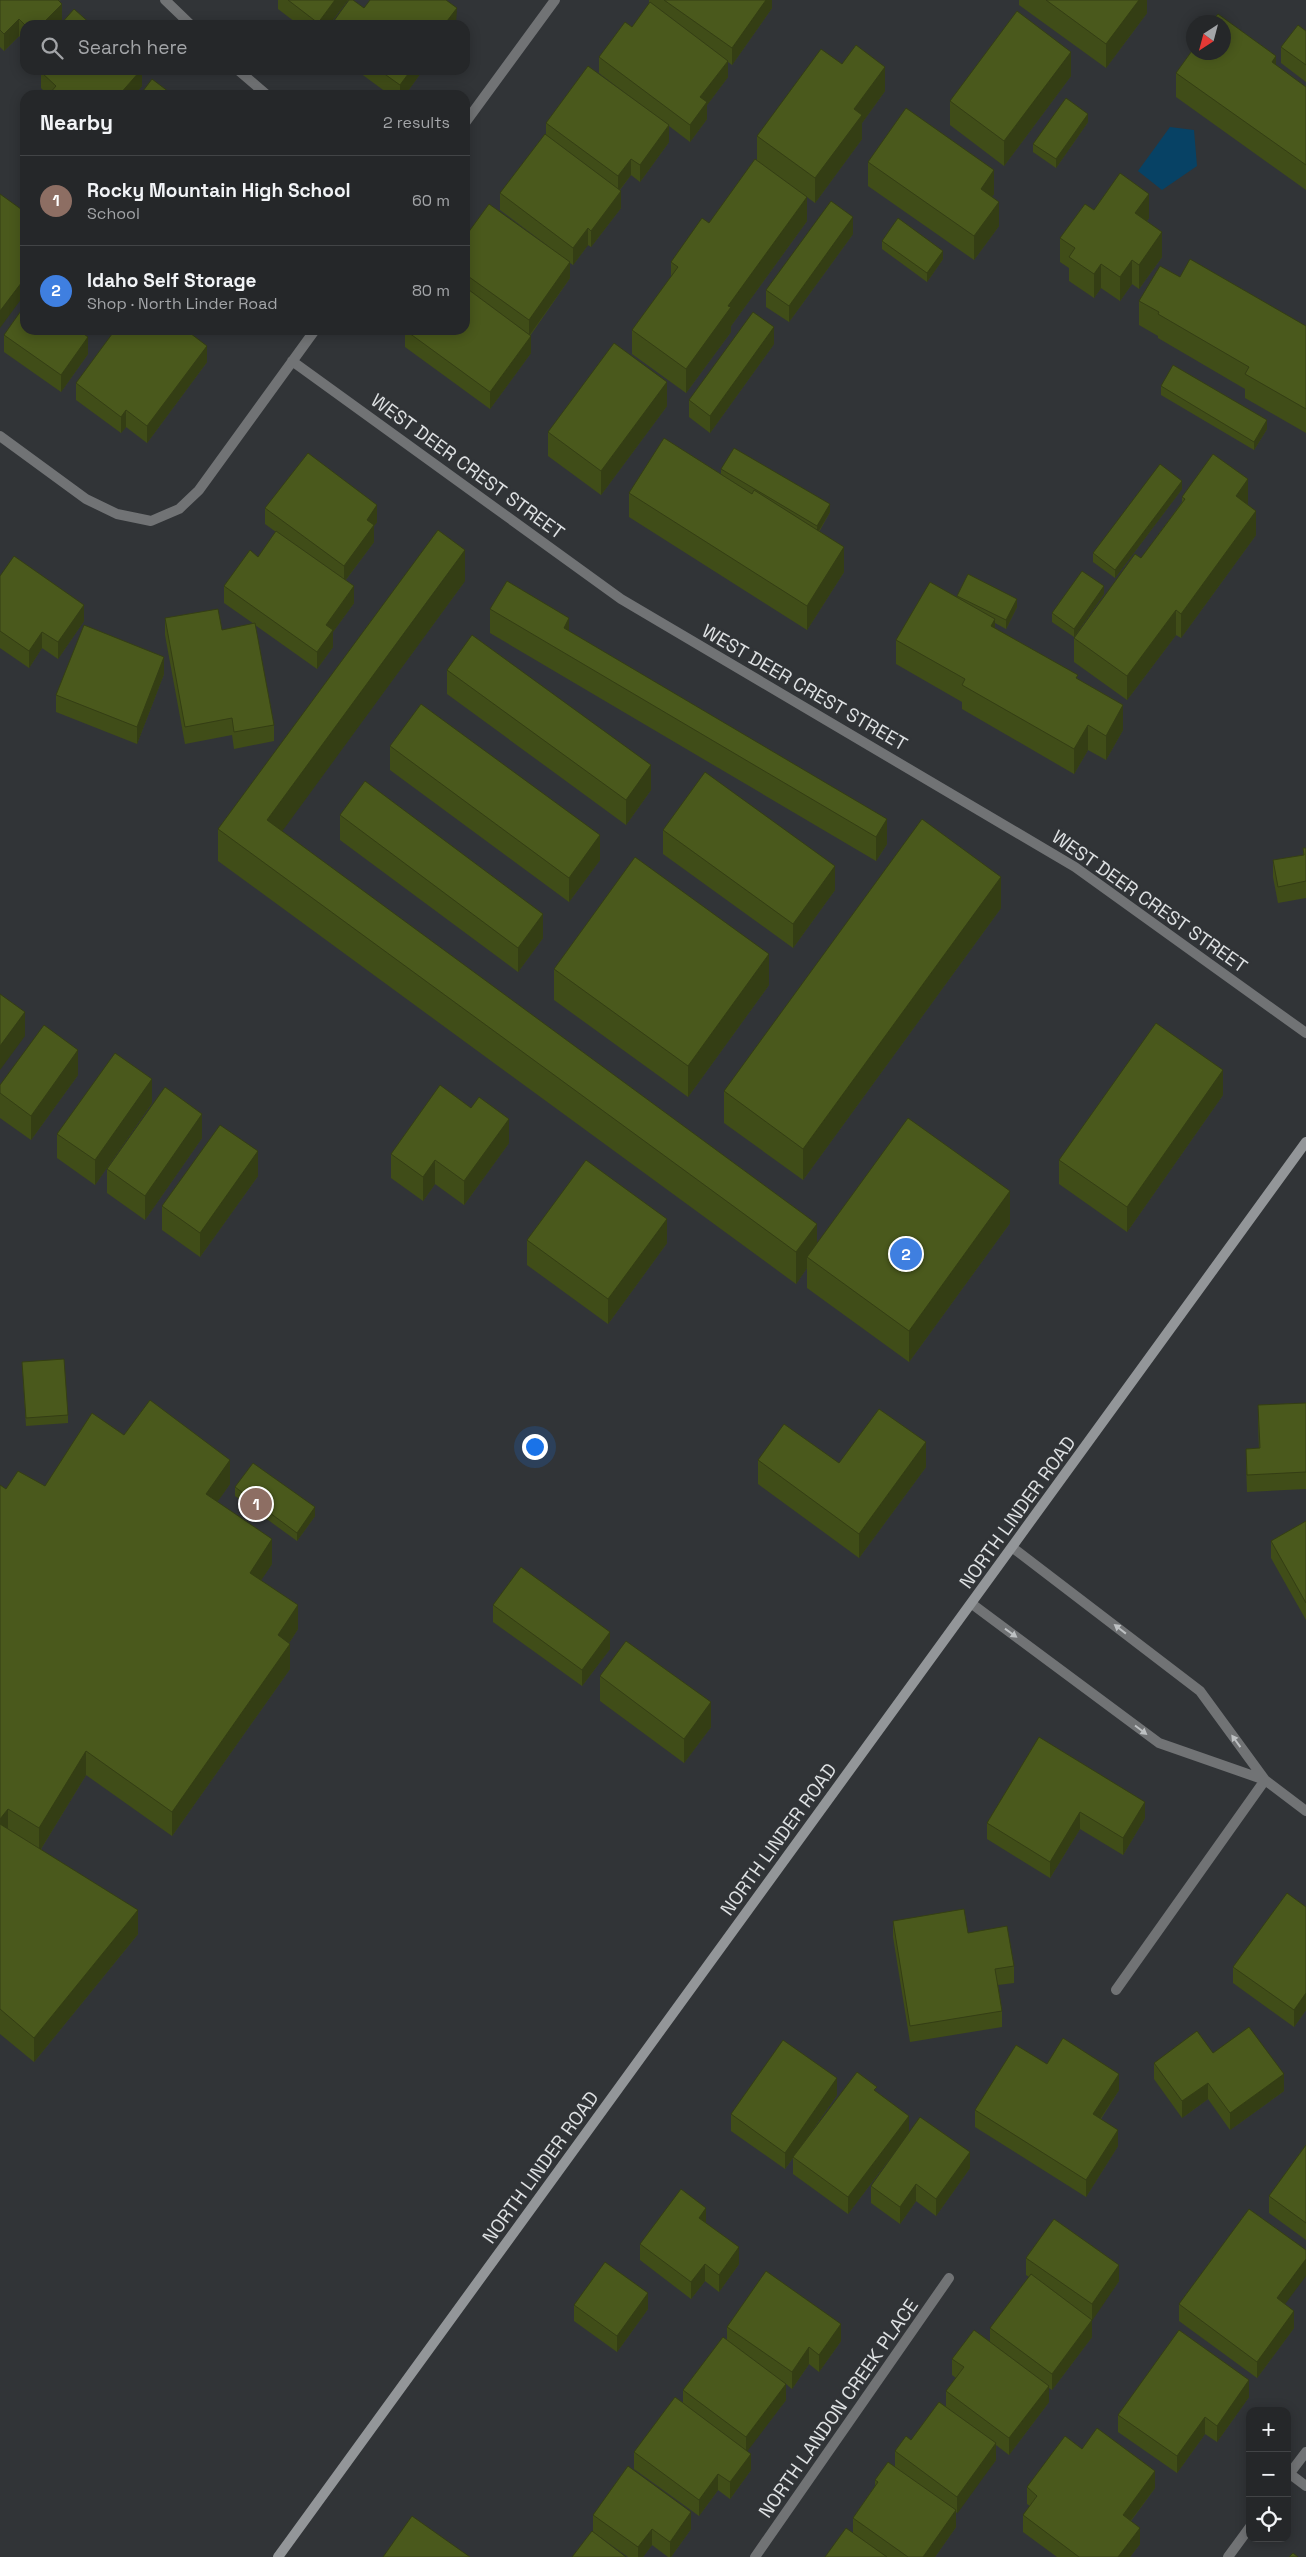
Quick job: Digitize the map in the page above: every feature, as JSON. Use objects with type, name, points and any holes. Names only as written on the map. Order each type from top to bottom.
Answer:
[{"type":"main road","name":"NORTH LINDER ROAD","points":[[278,2557],[1306,1142]]},
{"type":"street","points":[[165,0],[186,20]]},
{"type":"street","points":[[470,117],[554,0]]},
{"type":"street","points":[[244,75],[261,90]]},
{"type":"street","points":[[0,436],[86,499],[118,514],[151,521],[179,509],[199,490],[311,335]]},
{"type":"street","name":"WEST DEER CREST STREET","points":[[292,361],[621,599],[1075,867],[1306,1033]]},
{"type":"street","points":[[1012,1548],[1200,1691],[1265,1780],[1306,1811]]},
{"type":"street","points":[[972,1604],[1159,1744],[1265,1780]]},
{"type":"street","points":[[1116,1990],[1265,1780]]},
{"type":"street","name":"NORTH LANDON CREEK PLACE","points":[[755,2557],[949,2278]]},
{"type":"street","points":[[1291,2471],[1306,2452]]},
{"type":"street","points":[[1291,2477],[1306,2486]]},
{"type":"street","points":[[1228,2557],[1246,2532]]},
{"type":"shaded area","points":[[1170,127],[1194,130],[1197,166],[1162,190],[1138,171]]},
{"type":"building","points":[[0,0],[58,0],[62,4],[46,20],[19,19],[4,34],[0,30]]},
{"type":"building","points":[[288,0],[335,0],[320,20],[314,20]]},
{"type":"building","points":[[349,0],[353,0],[364,8],[370,0],[446,0],[457,8],[448,20],[335,20]]},
{"type":"building","points":[[664,0],[766,0],[732,48]]},
{"type":"building","points":[[1046,0],[1139,0],[1106,44]]},
{"type":"building","points":[[650,2],[728,61],[700,97],[707,102],[690,125],[599,57],[625,22],[632,27]]},
{"type":"building","points":[[74,9],[86,20],[64,20]]},
{"type":"building","points":[[1017,11],[1071,52],[1004,141],[950,101]]},
{"type":"building","points":[[1231,23],[1276,56],[1272,62],[1306,87],[1306,165],[1176,73],[1186,59],[1231,60]]},
{"type":"building","points":[[1298,25],[1306,31],[1306,65],[1281,47]]},
{"type":"building","points":[[856,45],[885,67],[854,109],[862,115],[815,178],[757,136],[821,49],[842,64]]},
{"type":"building","points":[[588,66],[669,125],[640,165],[631,159],[618,176],[546,123]]},
{"type":"building","points":[[44,75],[137,75],[123,90],[52,90],[56,86]]},
{"type":"building","points":[[386,75],[407,75],[400,85]]},
{"type":"building","points":[[152,79],[166,90],[144,90]]},
{"type":"building","points":[[1066,98],[1088,114],[1056,159],[1033,144]]},
{"type":"building","points":[[906,108],[994,170],[981,189],[999,202],[974,236],[868,162]]},
{"type":"building","points":[[545,134],[621,191],[591,231],[588,228],[573,248],[500,193]]},
{"type":"building","points":[[755,159],[807,197],[728,306],[731,307],[686,369],[632,330],[678,267],[671,262],[702,218],[709,223]]},
{"type":"building","points":[[1120,173],[1149,194],[1135,213],[1162,232],[1139,265],[1132,260],[1120,277],[1101,264],[1094,274],[1069,257],[1075,248],[1060,238],[1085,204],[1094,210]]},
{"type":"building","points":[[0,194],[20,208],[20,285],[0,311]]},
{"type":"building","points":[[831,201],[853,217],[789,306],[766,290]]},
{"type":"building","points":[[489,204],[570,262],[529,320],[470,278],[470,230]]},
{"type":"building","points":[[898,218],[943,251],[927,273],[882,241]]},
{"type":"building","points":[[1190,259],[1306,326],[1306,409],[1245,374],[1249,367],[1139,301],[1160,266],[1180,277]]},
{"type":"building","points":[[470,291],[531,336],[490,392],[412,335],[470,335]]},
{"type":"building","points":[[20,312],[20,335],[85,335],[88,337],[61,375],[4,335]]},
{"type":"building","points":[[753,312],[774,327],[710,416],[689,400]]},
{"type":"building","points":[[111,335],[193,335],[207,346],[147,426],[126,410],[121,417],[76,383]]},
{"type":"building","points":[[614,343],[667,382],[601,471],[548,432]]},
{"type":"building","points":[[1173,365],[1267,420],[1254,442],[1161,386]]},
{"type":"building","points":[[664,438],[752,494],[754,490],[844,547],[807,606],[629,493]]},
{"type":"building","points":[[734,448],[830,504],[817,526],[721,469]]},
{"type":"building","points":[[308,453],[377,505],[367,520],[374,525],[344,566],[265,508]]},
{"type":"building","points":[[1213,454],[1248,479],[1236,496],[1256,511],[1181,614],[1176,610],[1127,676],[1074,638],[1135,554],[1141,558],[1185,499],[1182,497]]},
{"type":"building","points":[[1160,464],[1182,481],[1115,570],[1093,553]]},
{"type":"building","points":[[438,530],[465,550],[267,820],[817,1224],[796,1252],[218,829]]},
{"type":"building","points":[[276,531],[354,586],[326,625],[333,630],[317,652],[224,586],[250,550],[258,557]]},
{"type":"building","points":[[14,556],[84,605],[58,642],[42,632],[29,651],[0,631],[0,576]]},
{"type":"building","points":[[1082,571],[1104,586],[1074,629],[1052,613]]},
{"type":"building","points":[[968,574],[1017,599],[1006,620],[957,596]]},
{"type":"building","points":[[507,581],[569,618],[564,628],[887,819],[876,837],[490,609]]},
{"type":"building","points":[[930,582],[995,619],[991,626],[1078,675],[1076,678],[1123,705],[1106,736],[1088,725],[1074,749],[962,685],[965,679],[896,640]]},
{"type":"building","points":[[218,609],[222,630],[255,623],[274,725],[234,732],[232,718],[185,727],[165,618]]},
{"type":"building","points":[[84,625],[164,657],[137,727],[56,695]]},
{"type":"building","points":[[472,635],[651,765],[626,800],[447,670]]},
{"type":"building","points":[[421,704],[600,835],[569,878],[390,746]]},
{"type":"building","points":[[705,772],[835,866],[793,924],[663,830]]},
{"type":"building","points":[[365,781],[543,914],[518,948],[340,815]]},
{"type":"building","points":[[922,819],[1001,877],[803,1149],[724,1091]]},
{"type":"building","points":[[1303,848],[1306,848],[1306,881],[1278,887],[1273,860],[1304,855]]},
{"type":"building","points":[[635,857],[769,954],[688,1066],[554,969]]},
{"type":"building","points":[[0,994],[25,1012],[0,1046]]},
{"type":"building","points":[[1156,1023],[1223,1070],[1127,1207],[1059,1160]]},
{"type":"building","points":[[44,1025],[78,1050],[31,1116],[0,1093],[0,1085]]},
{"type":"building","points":[[115,1053],[152,1079],[95,1160],[57,1134]]},
{"type":"building","points":[[440,1085],[471,1108],[479,1097],[509,1119],[464,1181],[435,1160],[423,1177],[391,1154]]},
{"type":"building","points":[[165,1087],[202,1114],[145,1196],[107,1169]]},
{"type":"building","points":[[908,1118],[1010,1191],[909,1331],[807,1257]]},
{"type":"building","points":[[220,1125],[258,1151],[200,1233],[162,1206]]},
{"type":"building","points":[[586,1160],[667,1219],[608,1299],[527,1240]]},
{"type":"building","points":[[64,1359],[68,1415],[26,1418],[22,1362]]},
{"type":"building","points":[[150,1400],[230,1460],[206,1494],[272,1539],[250,1573],[298,1605],[278,1635],[290,1644],[172,1812],[86,1751],[39,1828],[8,1809],[0,1819],[0,1485],[6,1489],[18,1471],[45,1486],[92,1413],[124,1435]]},
{"type":"building","points":[[1306,1403],[1306,1472],[1247,1475],[1246,1449],[1260,1448],[1258,1405]]},
{"type":"building","points":[[879,1409],[926,1442],[859,1534],[758,1460],[784,1424],[839,1463]]},
{"type":"building","points":[[253,1463],[315,1507],[297,1533],[235,1487]]},
{"type":"building","points":[[1306,1521],[1306,1603],[1271,1541]]},
{"type":"building","points":[[521,1567],[610,1632],[582,1670],[493,1605]]},
{"type":"building","points":[[626,1641],[711,1702],[684,1739],[600,1676]]},
{"type":"building","points":[[1039,1737],[1145,1802],[1123,1838],[1080,1812],[1050,1862],[987,1823]]},
{"type":"building","points":[[0,1824],[138,1910],[34,2038],[0,2009]]},
{"type":"building","points":[[1287,1893],[1306,1907],[1306,1993],[1294,2010],[1233,1967]]},
{"type":"building","points":[[964,1909],[968,1933],[1007,1926],[1014,1966],[995,1969],[1002,2011],[910,2026],[893,1921]]},
{"type":"building","points":[[1249,2027],[1284,2074],[1230,2113],[1208,2083],[1182,2101],[1154,2063],[1197,2031],[1213,2053]]},
{"type":"building","points":[[1063,2038],[1119,2074],[1093,2114],[1118,2130],[1086,2180],[975,2110],[1016,2045],[1047,2064]]},
{"type":"building","points":[[783,2040],[837,2078],[785,2153],[731,2114]]},
{"type":"building","points":[[857,2072],[877,2087],[874,2090],[909,2116],[848,2197],[793,2157]]},
{"type":"building","points":[[920,2117],[970,2152],[936,2199],[916,2184],[900,2207],[871,2186]]},
{"type":"building","points":[[1306,2145],[1306,2223],[1269,2196]]},
{"type":"building","points":[[681,2189],[706,2208],[699,2218],[739,2247],[719,2275],[705,2264],[691,2282],[640,2244]]},
{"type":"building","points":[[1249,2209],[1306,2250],[1306,2259],[1277,2298],[1294,2311],[1257,2362],[1179,2304]]},
{"type":"building","points":[[1054,2219],[1119,2265],[1092,2304],[1026,2258]]},
{"type":"building","points":[[605,2262],[648,2293],[617,2336],[574,2305]]},
{"type":"building","points":[[766,2271],[841,2324],[819,2355],[809,2347],[792,2372],[727,2327]]},
{"type":"building","points":[[1031,2274],[1092,2320],[1052,2374],[990,2328]]},
{"type":"building","points":[[974,2330],[1049,2386],[1009,2438],[946,2391],[964,2367],[952,2359]]},
{"type":"building","points":[[1179,2330],[1249,2380],[1217,2426],[1205,2417],[1177,2456],[1118,2415]]},
{"type":"building","points":[[723,2337],[786,2384],[746,2437],[683,2390]]},
{"type":"building","points":[[675,2397],[751,2454],[730,2482],[718,2474],[699,2500],[634,2452]]},
{"type":"building","points":[[939,2402],[996,2443],[957,2497],[895,2451],[906,2436],[911,2440]]},
{"type":"building","points":[[1097,2428],[1155,2471],[1123,2515],[1140,2528],[1118,2557],[1079,2557],[1023,2515],[1037,2496],[1027,2487],[1065,2436],[1082,2449]]},
{"type":"building","points":[[888,2462],[956,2510],[923,2557],[908,2557],[853,2518],[878,2482],[875,2480]]},
{"type":"building","points":[[628,2466],[691,2512],[670,2542],[652,2529],[638,2547],[593,2515]]},
{"type":"building","points":[[412,2516],[470,2557],[383,2557]]},
{"type":"building","points":[[846,2528],[887,2557],[825,2557]]},
{"type":"building","points":[[592,2531],[626,2557],[572,2557]]},
{"type":"building","points":[[1293,2553],[1298,2557],[1289,2557]]},
{"type":"place","name":"Idaho Self Storage","points":[[906,1254]]},
{"type":"place","name":"Rocky Mountain High School","points":[[256,1504]]}]
